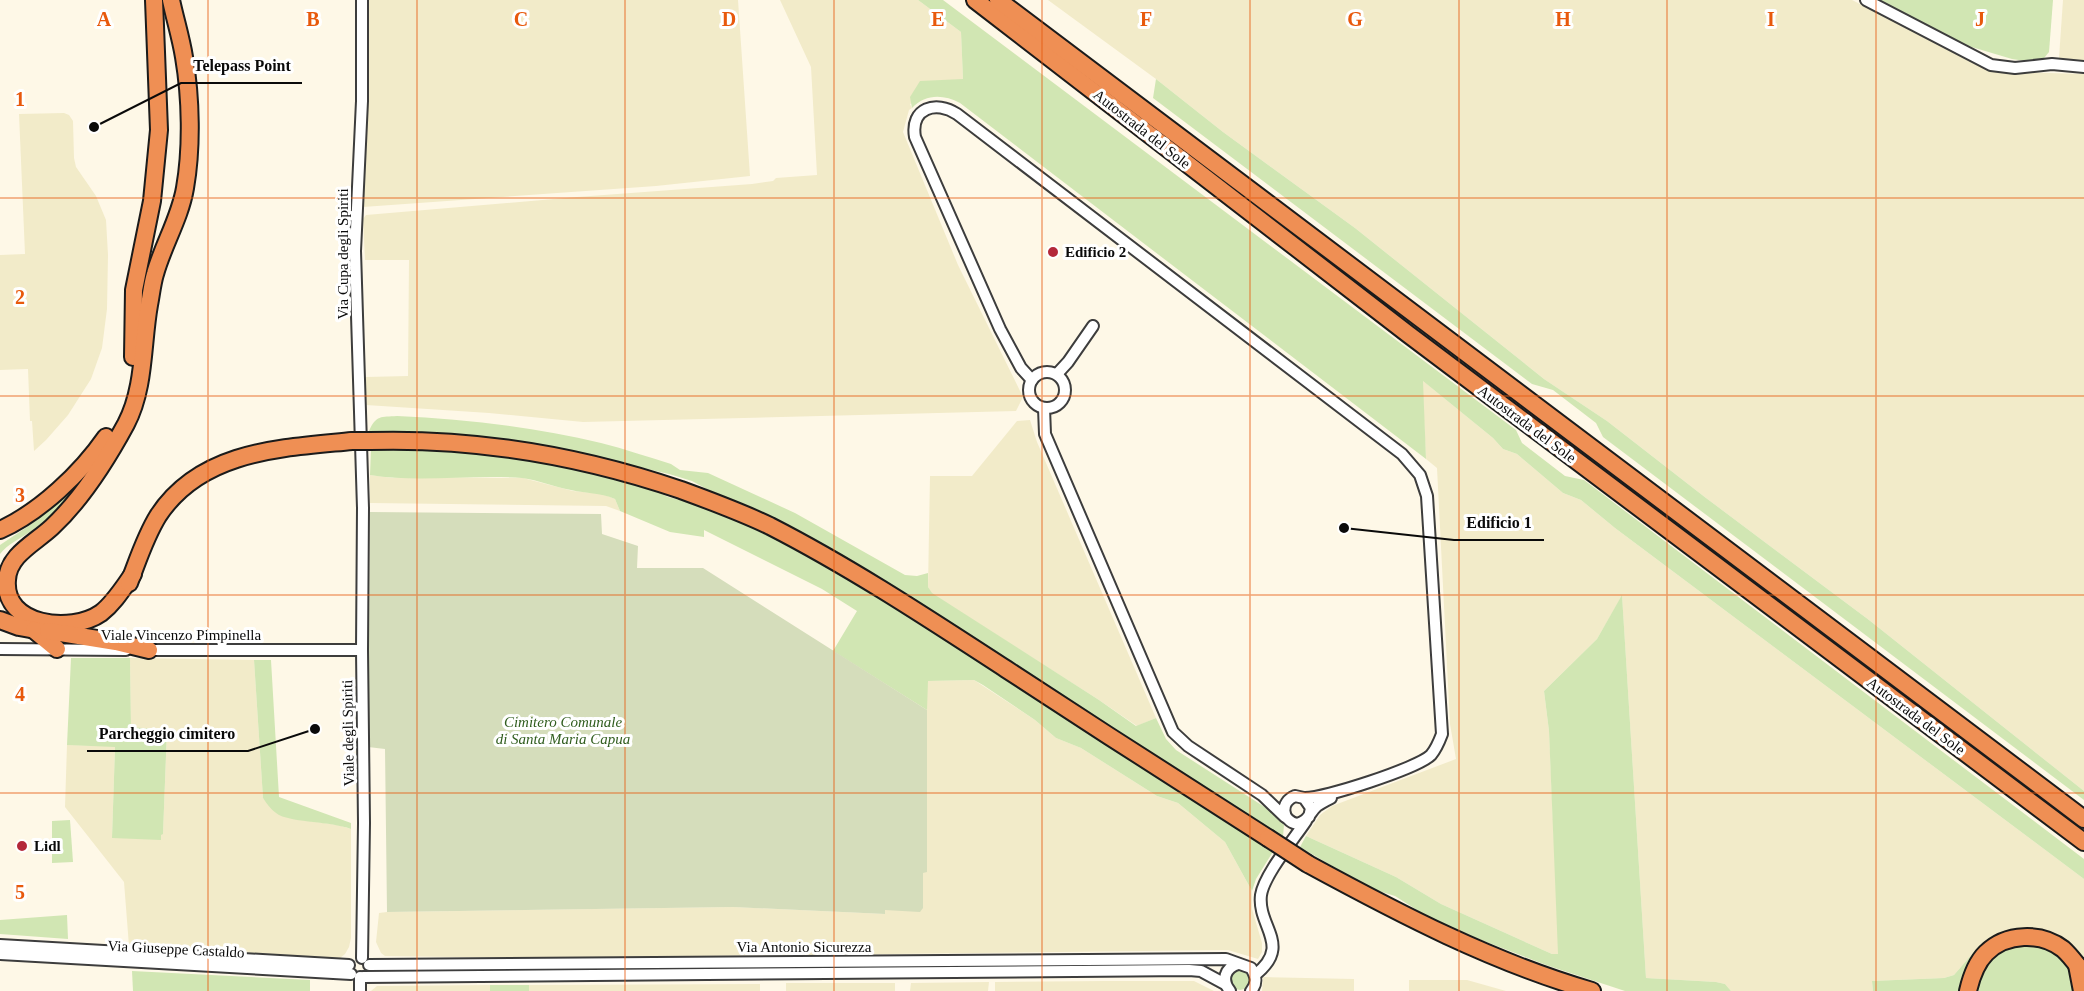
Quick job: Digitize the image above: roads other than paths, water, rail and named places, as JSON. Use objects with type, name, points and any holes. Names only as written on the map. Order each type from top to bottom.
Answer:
[{"type":"highway","points":[[0,541],[27,522],[41,505],[94,454],[112,427],[123,404],[131,372],[134,290],[152,201],[159,130],[154,0]]},
{"type":"highway","points":[[133,574],[111,604],[100,614],[87,620],[43,622],[26,617],[14,609],[8,598],[7,578],[10,565],[19,554],[51,528],[76,503],[127,422],[136,396],[141,373],[147,313],[155,274],[178,214],[185,188],[190,95],[184,55],[171,0]]},
{"type":"highway","name":"Autostrada del Sole","points":[[975,0],[1408,334],[2084,842]]},
{"type":"highway","name":"Autostrada del Sole","points":[[998,0],[2084,819]]},
{"type":"highway","points":[[41,631],[83,628],[109,616],[120,603],[148,533],[168,502],[187,484],[214,466],[249,454],[286,447],[352,441],[399,440],[513,449],[619,470],[710,500],[768,525],[891,595],[1308,864],[1387,908],[1450,938],[1538,975],[1592,991]]},
{"type":"highway","points":[[0,530],[41,505]]},
{"type":"highway","points":[[0,562],[15,548],[51,528]]},
{"type":"highway","points":[[3,618],[41,631],[116,642],[149,650]]},
{"type":"highway","points":[[41,631],[57,649]]},
{"type":"highway","points":[[1968,991],[1974,973],[1986,954],[2006,941],[2031,936],[2063,949],[2081,969],[2082,991]]},
{"type":"street","name":"Via Cupa degli Spiriti","points":[[362,0],[362,101],[355,251],[363,508]]},
{"type":"street","points":[[1866,0],[1991,65],[2015,68],[2052,64],[2084,67]]},
{"type":"street","points":[[1032,380],[1022,368],[996,320],[915,137],[914,126],[917,118],[927,108],[942,106],[957,114],[1402,454],[1420,475],[1427,496],[1442,734],[1439,742],[1431,755],[1422,761],[1337,792],[1312,798],[1279,799],[1262,795]]},
{"type":"street","points":[[1057,374],[1068,363],[1093,326]]},
{"type":"street","points":[[1040,372],[1057,374],[1065,383],[1065,396],[1056,406],[1044,408],[1038,406],[1030,397],[1029,385],[1040,372]]},
{"type":"street","points":[[1044,408],[1045,434],[1173,732],[1188,746],[1262,795],[1287,819],[1297,824],[1308,819]]},
{"type":"street","name":"Viale degli Spiriti","points":[[363,508],[365,961]]},
{"type":"street","name":"Viale Vincenzo Pimpinella","points":[[0,649],[362,650]]},
{"type":"street","points":[[1255,985],[1269,963],[1273,949],[1261,905],[1262,892],[1290,844],[1316,807],[1337,792]]},
{"type":"street","points":[[1290,844],[1284,808],[1291,798]]},
{"type":"street","points":[[1304,798],[1311,808],[1308,819]]},
{"type":"street","name":"Via Giuseppe Castaldo","points":[[0,945],[356,973]]},
{"type":"street","name":"Via Giuseppe Castaldo","points":[[0,954],[356,973]]},
{"type":"street","points":[[356,973],[368,972],[365,961],[353,959],[356,973],[360,991]]},
{"type":"street","name":"Via Antonio Sicurezza","points":[[365,961],[1226,959],[1247,965],[1255,985]]},
{"type":"street","name":"Via Antonio Sicurezza","points":[[1227,987],[1226,973],[1228,969],[1238,964]]},
{"type":"street","name":"Via Antonio Sicurezza","points":[[356,973],[1189,970],[1201,971],[1227,987]]},
{"type":"place","name":"Telepass Point","points":[[94,127]]},
{"type":"place","name":"Edificio 2","points":[[1053,252]]},
{"type":"place","name":"Edificio 1","points":[[1344,528]]},
{"type":"place","name":"Parcheggio cimitero","points":[[315,729]]},
{"type":"place","name":"Lidl","points":[[22,846]]},
{"type":"park label","name":"Cimitero Comunale di Santa Maria Capua","points":[[563,730]]}]
